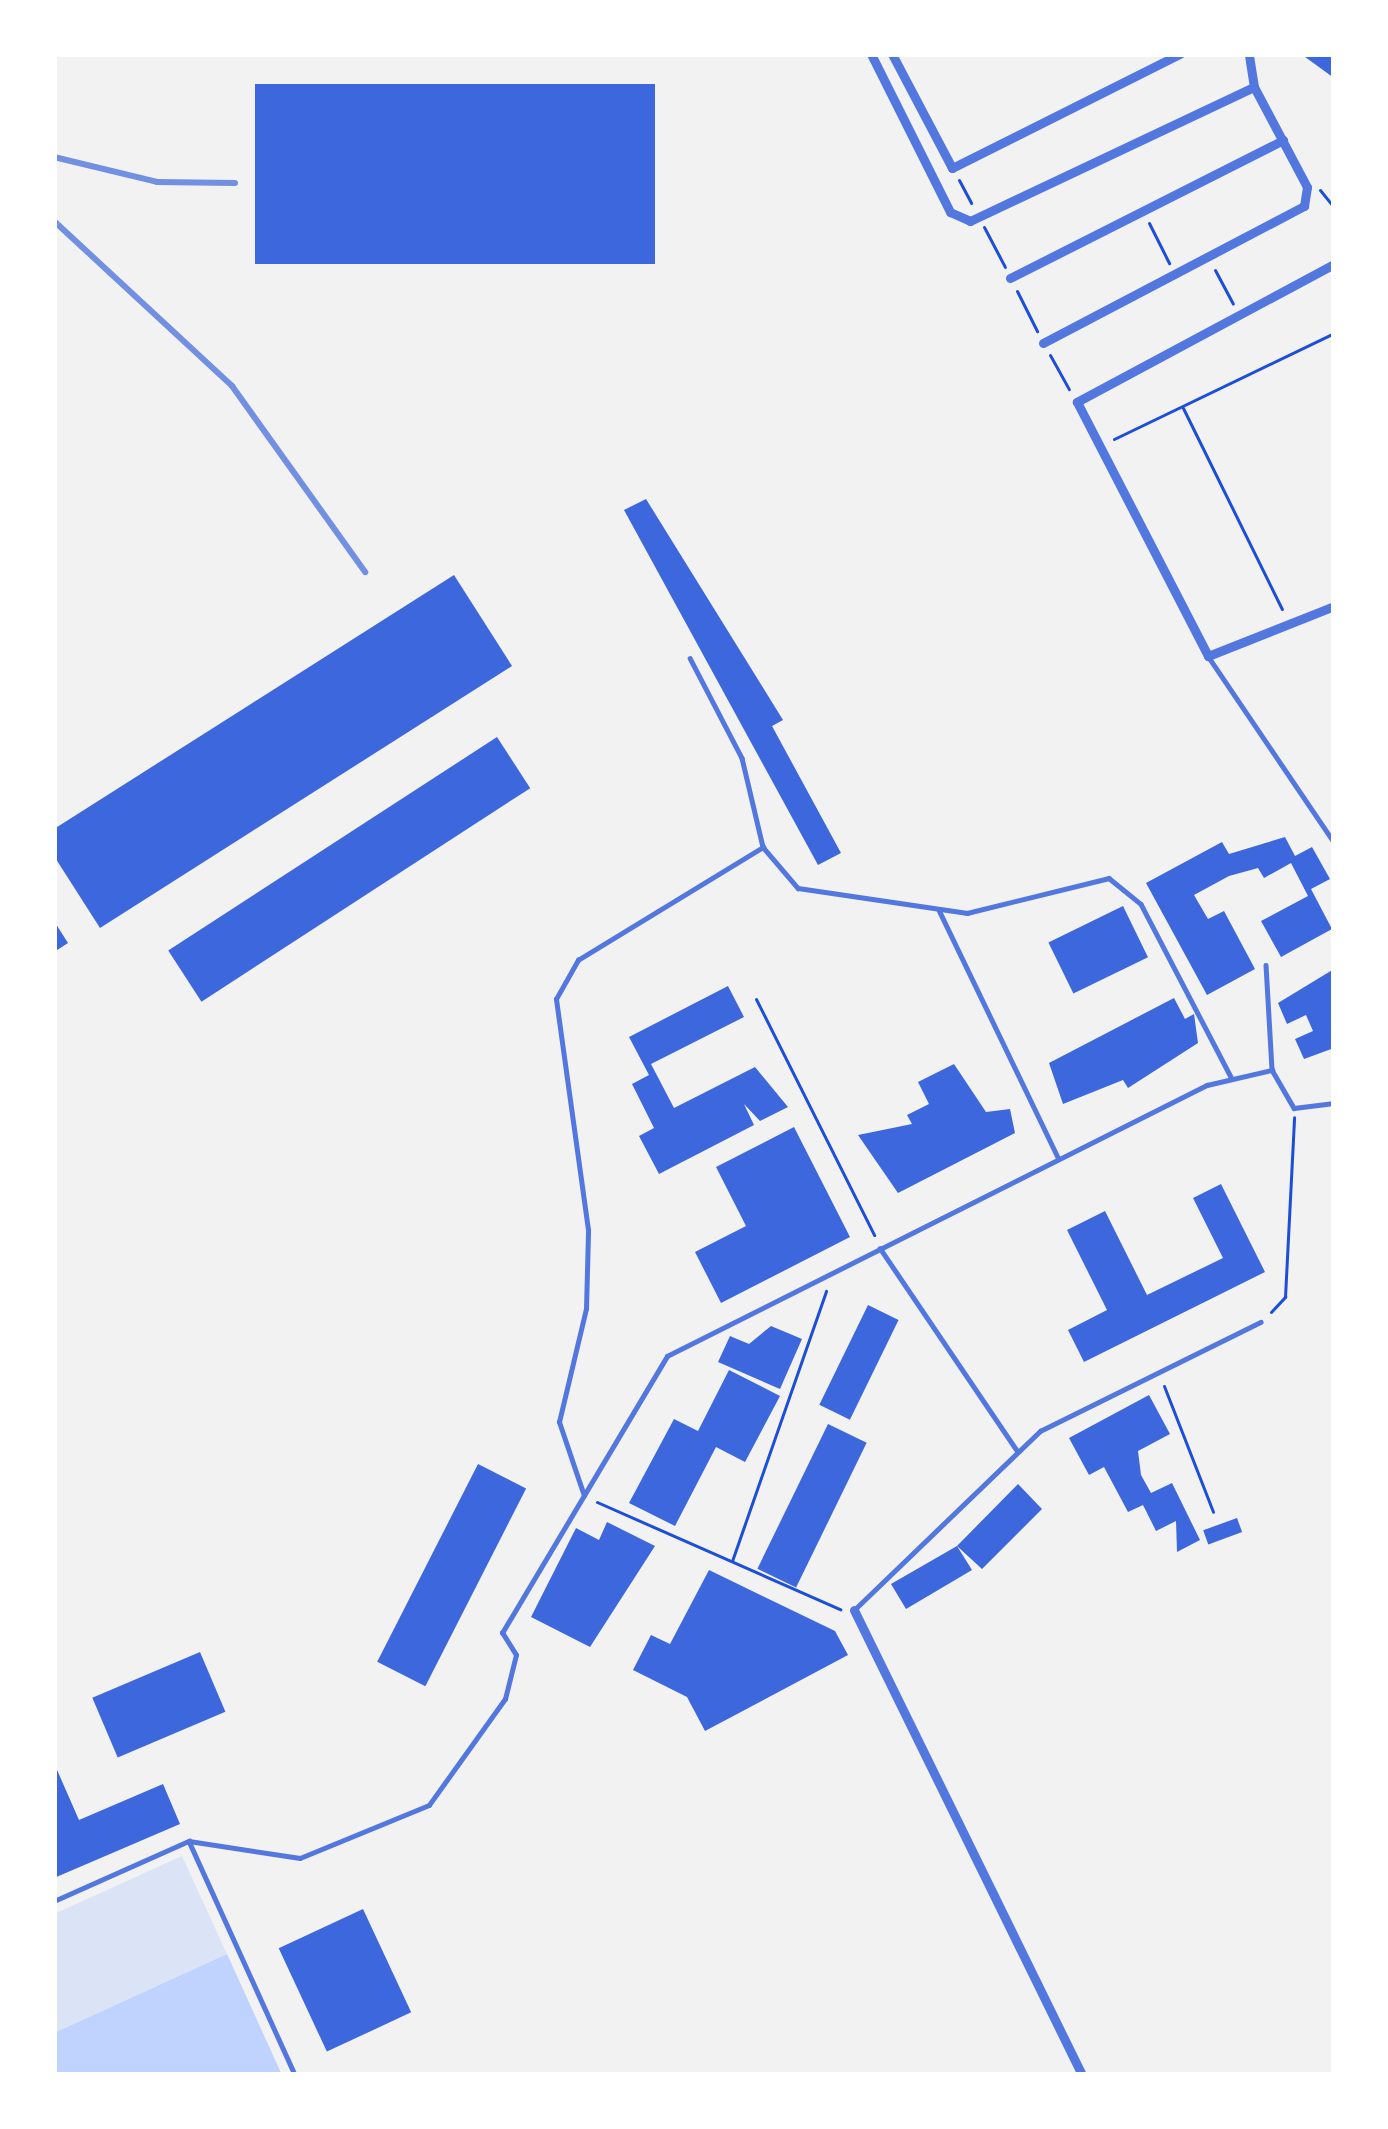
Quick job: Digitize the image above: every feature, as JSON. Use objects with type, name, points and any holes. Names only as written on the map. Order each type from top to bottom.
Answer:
[{"type":"street","points":[[871,54],[950,212],[980,219],[1254,87]]},
{"type":"street","points":[[892,54],[952,167],[1180,54]]},
{"type":"street","points":[[1043,343],[1304,206],[1307,187],[1254,87],[1250,54]]},
{"type":"street","points":[[1010,278],[1283,140]]},
{"type":"street","points":[[1334,264],[1077,402],[1208,656],[1287,619],[1334,607]]},
{"type":"street","points":[[854,1610],[1082,2075]]},
{"type":"lane","points":[[1208,656],[1334,842]]},
{"type":"lane","points":[[690,658],[742,758],[763,847],[798,888],[939,910],[1013,910],[1109,878],[1127,886],[1232,1079]]},
{"type":"lane","points":[[584,1496],[559,1422],[586,1309],[588,1230],[556,998],[578,960],[763,847]]},
{"type":"lane","points":[[939,910],[1059,1159]]},
{"type":"lane","points":[[1266,964],[1272,1070],[1294,1108],[1334,1103]]},
{"type":"lane","points":[[54,1900],[189,1841],[300,1858],[429,1805],[516,1678],[502,1634],[667,1356],[1059,1159],[1232,1079],[1272,1070]]},
{"type":"lane","points":[[880,1248],[1018,1452]]},
{"type":"lane","points":[[854,1610],[1018,1452],[1262,1322]]},
{"type":"lane","points":[[189,1841],[295,2075]]},
{"type":"path","points":[[952,167],[1077,402]]},
{"type":"path","points":[[1307,187],[1334,208],[1334,232]]},
{"type":"path","points":[[1143,211],[1175,275]]},
{"type":"path","points":[[1208,258],[1238,315]]},
{"type":"path","points":[[1098,444],[1334,333]]},
{"type":"path","points":[[1182,406],[1287,619]]},
{"type":"path","points":[[756,1000],[880,1248]]},
{"type":"path","points":[[1262,1322],[1285,1297],[1294,1108]]},
{"type":"path","points":[[732,1561],[833,1272]]},
{"type":"path","points":[[1159,1373],[1213,1512]]},
{"type":"path","points":[[584,1496],[828,1609],[854,1610]]},
{"type":"shaded area","points":[[182,1856],[227,1954],[54,2033],[54,1914]]},
{"type":"water","points":[[227,1954],[282,2075],[54,2075],[54,2033]]},
{"type":"building","points":[[1301,54],[1334,54],[1334,78]]},
{"type":"building","points":[[255,84],[655,84],[655,264],[255,264]]},
{"type":"building","points":[[646,499],[783,720],[772,726],[841,853],[818,865],[624,510]]},
{"type":"building","points":[[454,575],[512,666],[100,928],[54,856],[54,829]]},
{"type":"building","points":[[497,737],[530,788],[201,1002],[168,950]]},
{"type":"building","points":[[1285,837],[1295,856],[1312,847],[1330,879],[1311,889],[1332,929],[1281,957],[1261,921],[1308,896],[1291,863],[1264,878],[1258,868],[1229,876],[1194,895],[1208,919],[1224,911],[1255,969],[1207,995],[1146,883],[1222,842],[1229,854]]},
{"type":"building","points":[[1123,906],[1148,957],[1073,994],[1048,942]]},
{"type":"building","points":[[54,921],[68,943],[54,952]]},
{"type":"building","points":[[1334,969],[1334,1048],[1304,1059],[1295,1039],[1313,1031],[1306,1015],[1287,1024],[1278,1003]]},
{"type":"building","points":[[728,986],[744,1017],[651,1064],[674,1108],[755,1067],[788,1107],[760,1121],[744,1104],[754,1125],[659,1174],[639,1136],[654,1128],[632,1084],[649,1075],[629,1037]]},
{"type":"building","points":[[1174,998],[1185,1019],[1194,1014],[1198,1043],[1128,1088],[1123,1080],[1063,1104],[1049,1063]]},
{"type":"building","points":[[954,1064],[986,1112],[1010,1109],[1015,1133],[898,1193],[858,1135],[912,1124],[907,1115],[929,1104],[918,1082]]},
{"type":"building","points":[[794,1127],[850,1237],[721,1303],[695,1252],[746,1226],[716,1167]]},
{"type":"building","points":[[1221,1184],[1265,1272],[1084,1362],[1068,1330],[1107,1310],[1067,1230],[1105,1211],[1147,1295],[1223,1258],[1193,1198]]},
{"type":"building","points":[[868,1305],[899,1320],[850,1420],[819,1405]]},
{"type":"building","points":[[771,1326],[802,1339],[780,1389],[718,1362],[730,1336],[749,1344]]},
{"type":"building","points":[[729,1370],[780,1396],[745,1462],[716,1447],[675,1526],[629,1503],[674,1419],[698,1431]]},
{"type":"building","points":[[1149,1395],[1170,1434],[1138,1451],[1141,1475],[1151,1493],[1172,1483],[1200,1540],[1177,1552],[1176,1521],[1156,1531],[1143,1505],[1128,1512],[1104,1467],[1089,1475],[1069,1438]]},
{"type":"building","points":[[828,1424],[867,1443],[796,1588],[757,1569]]},
{"type":"building","points":[[478,1464],[526,1489],[425,1686],[377,1662]]},
{"type":"building","points":[[1018,1484],[1042,1509],[982,1569],[957,1546]]},
{"type":"building","points":[[1237,1518],[1242,1532],[1208,1544],[1203,1530]]},
{"type":"building","points":[[607,1522],[655,1546],[590,1647],[531,1617],[576,1528],[599,1540]]},
{"type":"building","points":[[957,1546],[972,1570],[906,1609],[891,1584]]},
{"type":"building","points":[[709,1570],[835,1631],[848,1655],[705,1731],[687,1697],[633,1670],[651,1635],[670,1644]]},
{"type":"building","points":[[200,1652],[225,1712],[118,1758],[92,1698]]},
{"type":"building","points":[[54,1763],[79,1820],[163,1784],[180,1824],[54,1878]]},
{"type":"building","points":[[363,1909],[411,2012],[327,2052],[279,1948]]},
{"type":"railway","points":[[54,157],[157,182],[235,183]]},
{"type":"railway","points":[[54,221],[232,386],[365,572]]}]
